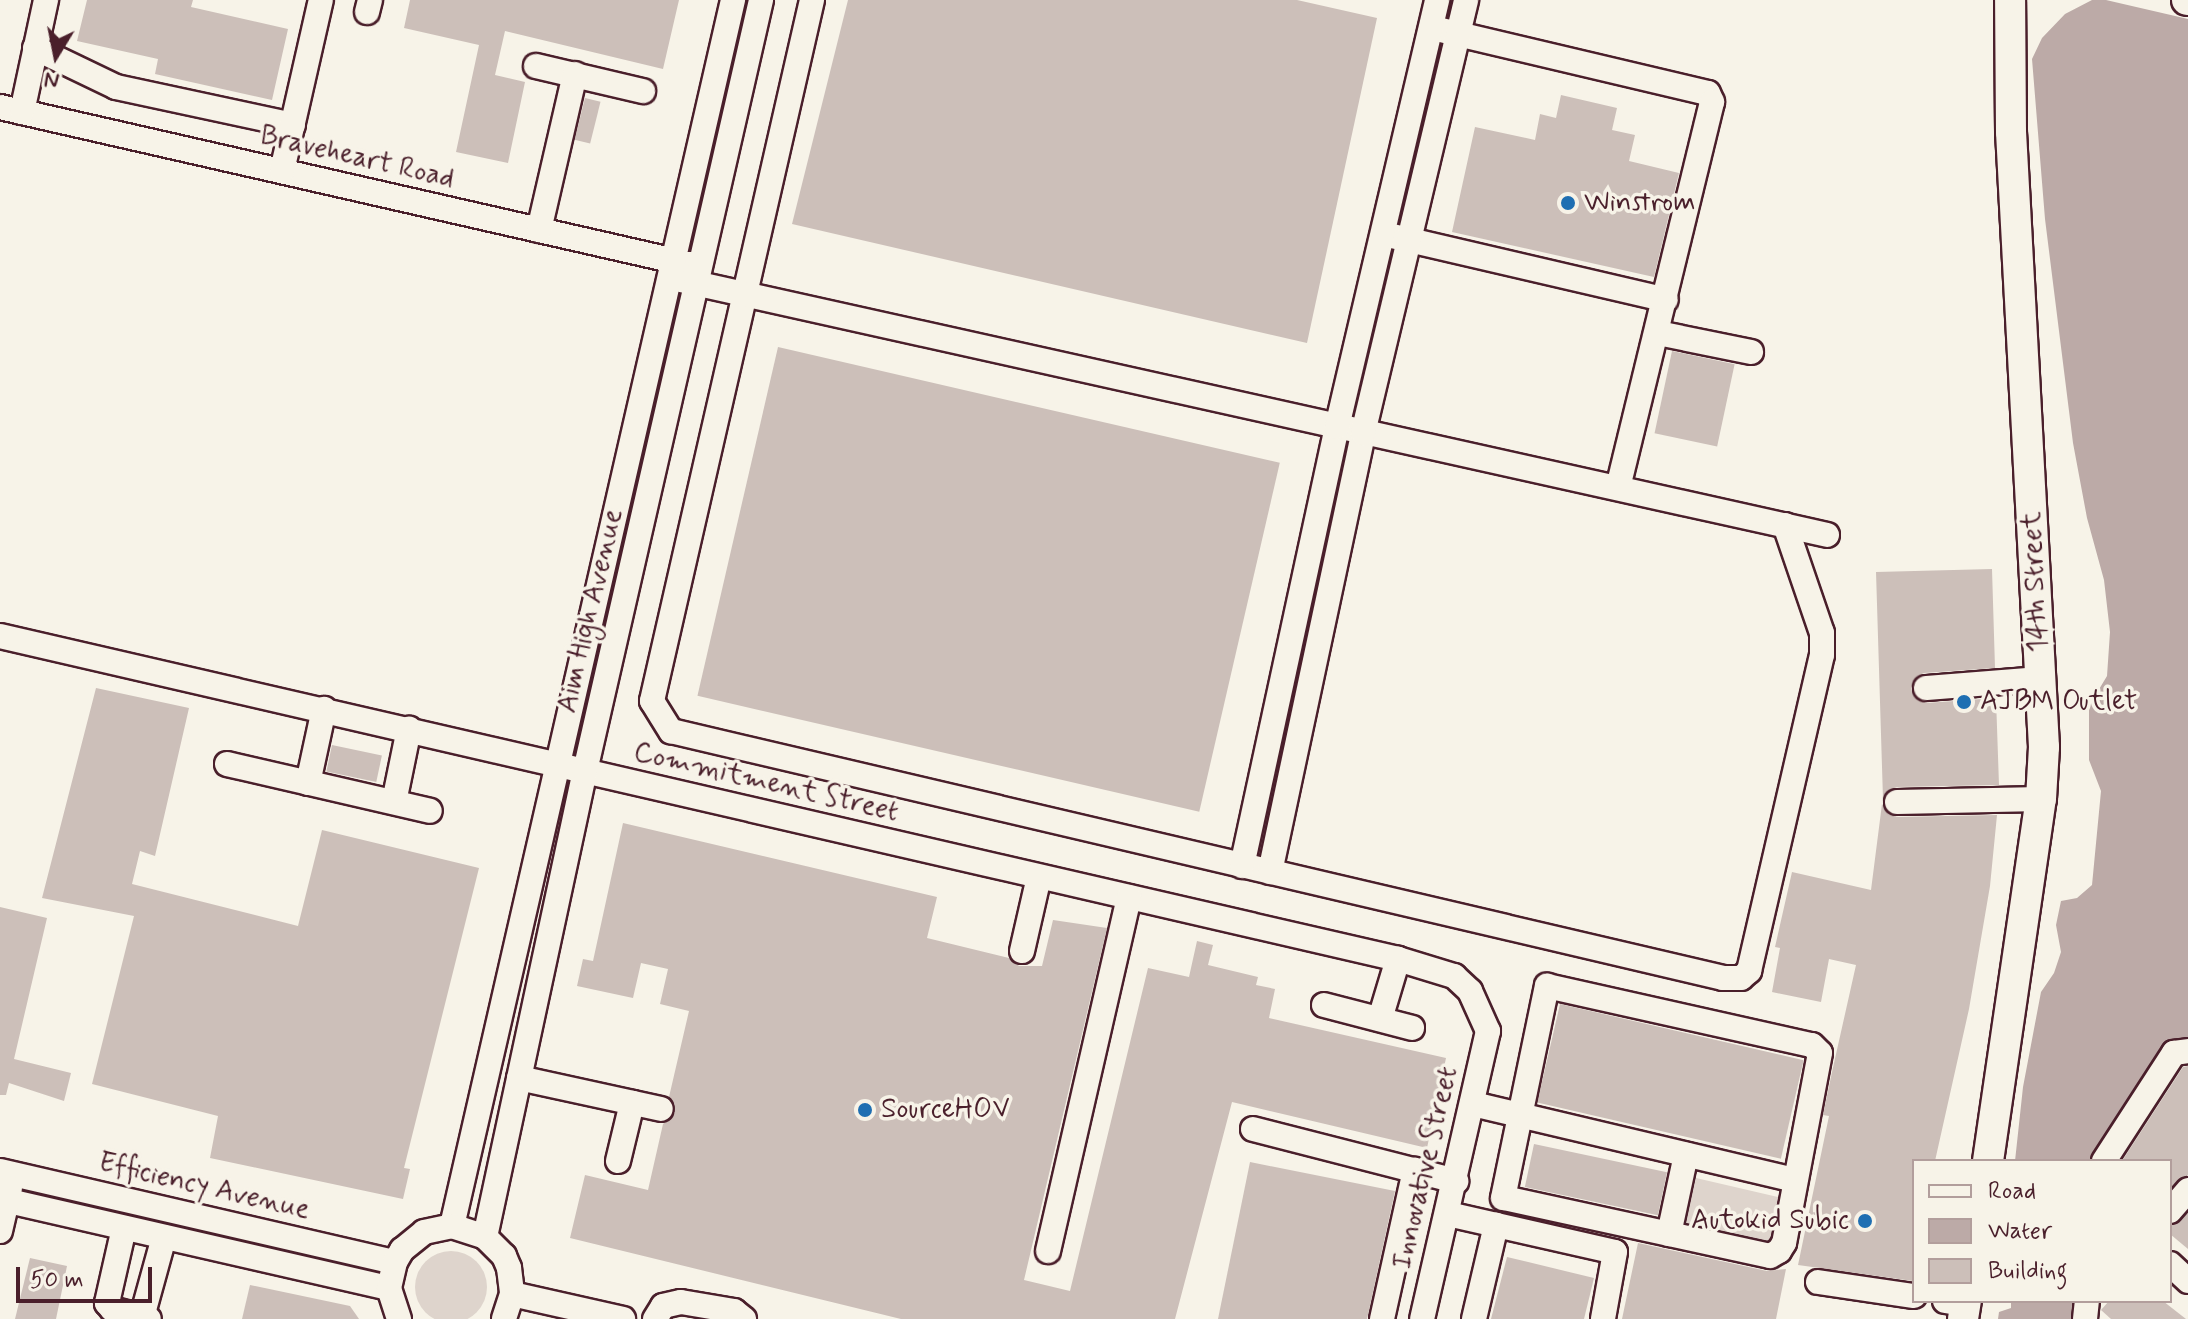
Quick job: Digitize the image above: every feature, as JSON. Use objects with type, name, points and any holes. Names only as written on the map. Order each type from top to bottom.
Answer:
[{"type":"main road","name":"14th Street","points":[[1988,1159],[2041,799],[2044,747],[2011,132],[2010,0]]},
{"type":"street","points":[[11,109],[35,48],[46,0]]},
{"type":"street","points":[[282,171],[321,0]]},
{"type":"street","name":"Aim High Avenue","points":[[452,1226],[733,0]]},
{"type":"street","name":"Aim High Avenue","points":[[485,1237],[585,771],[761,0]]},
{"type":"street","points":[[812,0],[652,701],[671,731],[1723,978],[1741,978],[1749,971],[1822,655],[1822,633],[1785,525]]},
{"type":"street","points":[[1242,866],[1430,9],[1462,15],[1708,93],[1712,113],[1618,488]]},
{"type":"street","points":[[1270,872],[1363,433],[1462,15]]},
{"type":"street","points":[[35,48],[116,87],[293,125]]},
{"type":"street","points":[[536,66],[643,91]]},
{"type":"street","points":[[539,230],[575,74]]},
{"type":"street","name":"Braveheart Road","points":[[11,109],[539,230],[699,275],[744,294],[1827,535]]},
{"type":"street","points":[[1382,233],[1666,300]]},
{"type":"street","points":[[1658,333],[1751,352]]},
{"type":"street","name":"Commitment Street","points":[[0,636],[1398,959],[1454,976],[1470,991],[1488,1031]]},
{"type":"street","points":[[1926,688],[2041,679]]},
{"type":"street","points":[[308,783],[324,709]]},
{"type":"street","points":[[394,802],[409,729]]},
{"type":"street","points":[[227,764],[430,811]]},
{"type":"street","points":[[1897,802],[2041,799]]},
{"type":"street","points":[[1022,951],[1039,877]]},
{"type":"street","points":[[1048,1251],[1129,897]]},
{"type":"street","points":[[1380,1019],[1398,959]]},
{"type":"street","points":[[1547,986],[1812,1045],[1820,1053],[1821,1063],[1784,1243],[1770,1256],[1503,1198],[1520,1116],[1547,986]]},
{"type":"street","points":[[1324,1005],[1412,1028]]},
{"type":"street","name":"Innovative Street","points":[[1422,1319],[1488,1031]]},
{"type":"street","points":[[2105,1159],[2174,1053],[2188,1051]]},
{"type":"street","points":[[519,1078],[661,1109]]},
{"type":"street","points":[[618,1161],[632,1103]]},
{"type":"street","points":[[1473,1104],[1795,1180]]},
{"type":"street","points":[[1253,1129],[1456,1181]]},
{"type":"street","points":[[1669,1234],[1686,1155]]},
{"type":"street","points":[[1382,1319],[1415,1170]]},
{"type":"street","points":[[0,1231],[6,1173]]},
{"type":"street","name":"Efficiency Avenue","points":[[6,1173],[395,1262]]},
{"type":"street","points":[[2172,1209],[2188,1190]]},
{"type":"street","name":"Efficiency Avenue","points":[[3,1200],[389,1288]]},
{"type":"street","points":[[1448,1214],[1615,1252],[1603,1319]]},
{"type":"street","points":[[1474,1319],[1496,1225]]},
{"type":"street","points":[[399,1319],[389,1288],[395,1262],[402,1250],[424,1232],[452,1226],[485,1237],[496,1245],[509,1268],[512,1294],[504,1319]]},
{"type":"street","points":[[124,1228],[107,1303],[112,1309],[145,1318],[164,1237]]},
{"type":"street","points":[[2172,1266],[2188,1281]]},
{"type":"street","points":[[1818,1282],[1912,1296]]},
{"type":"street","points":[[512,1294],[623,1319]]},
{"type":"street","points":[[655,1319],[663,1306],[681,1302],[734,1311],[744,1319]]},
{"type":"shaded area","points":[[1696,1178],[1781,1198],[1770,1243],[1685,1224]]},
{"type":"shaded area","points":[[444,1252],[458,1252],[471,1257],[481,1267],[486,1280],[486,1294],[481,1307],[465,1320],[437,1320],[431,1317],[421,1307],[416,1294],[416,1280],[421,1267],[431,1257]]},
{"type":"water","points":[[2092,0],[2188,0],[2188,1046],[2106,1159],[2015,1159],[2023,1087],[2041,992],[2054,973],[2061,952],[2056,925],[2061,901],[2077,898],[2092,885],[2101,791],[2089,760],[2089,706],[2107,676],[2110,632],[2104,580],[2087,518],[2073,443],[2045,219],[2032,59],[2042,38],[2065,14]]},
{"type":"water","points":[[2011,1303],[2080,1303],[2078,1319],[1998,1319],[1999,1312],[2011,1308]]},
{"type":"pier","points":[[2106,0],[2188,0],[2188,19]]},
{"type":"building","points":[[87,0],[193,0],[191,7],[288,29],[272,100],[155,74],[158,59],[77,41]]},
{"type":"building","points":[[410,0],[679,0],[663,69],[505,31],[495,75],[525,82],[508,163],[456,152],[479,45],[404,28]]},
{"type":"building","points":[[848,0],[1297,0],[1377,18],[1307,343],[792,224]]},
{"type":"building","name":"Winstrom","points":[[1561,95],[1617,108],[1612,130],[1635,135],[1629,161],[1679,173],[1654,277],[1452,232],[1475,127],[1535,140],[1540,114],[1556,118]]},
{"type":"building","points":[[585,98],[601,102],[590,144],[575,140]]},
{"type":"building","points":[[778,347],[1280,463],[1199,812],[697,696]]},
{"type":"building","points":[[1672,351],[1735,364],[1717,446],[1655,433]]},
{"type":"building","points":[[1992,569],[1995,668],[1924,673],[1917,676],[1911,688],[1914,697],[1926,703],[1996,698],[1999,785],[1897,787],[1889,790],[1883,799],[1876,572]]},
{"type":"building","points":[[96,688],[189,708],[155,856],[140,851],[132,884],[298,926],[322,830],[479,868],[404,1168],[410,1169],[403,1199],[210,1158],[218,1116],[92,1084],[134,916],[42,898]]},
{"type":"building","points":[[332,745],[382,756],[376,782],[326,771]]},
{"type":"building","points":[[1882,804],[1889,815],[1897,817],[1997,815],[1990,886],[1969,1009],[1935,1159],[1912,1159],[1912,1281],[1798,1265],[1829,1116],[1823,1115],[1856,965],[1829,959],[1821,1002],[1772,992],[1780,948],[1775,947],[1792,872],[1871,890]]},
{"type":"building","name":"SourceHOV","points":[[623,823],[937,897],[927,938],[1009,958],[1019,966],[1042,966],[1053,920],[1107,928],[1024,1280],[1070,1291],[1148,968],[1189,977],[1197,941],[1213,945],[1208,965],[1258,977],[1256,985],[1275,989],[1269,1018],[1446,1058],[1427,1148],[1232,1102],[1175,1319],[901,1319],[570,1238],[585,1175],[648,1190],[663,1124],[675,1113],[675,1104],[669,1097],[689,1011],[660,1004],[668,969],[641,963],[633,998],[577,986],[583,959],[593,961]]},
{"type":"building","points":[[0,907],[47,918],[14,1059],[71,1073],[64,1101],[9,1083],[6,1095],[0,1095]]},
{"type":"building","points":[[1560,1004],[1804,1060],[1781,1159],[1537,1102]]},
{"type":"building","points":[[2188,1066],[2188,1175],[2172,1187],[2172,1159],[2123,1159],[2183,1067]]},
{"type":"building","points":[[1534,1144],[1667,1172],[1658,1215],[1525,1187]]},
{"type":"building","points":[[1250,1162],[1395,1191],[1367,1319],[1218,1319]]},
{"type":"building","points":[[2188,1213],[2188,1249],[2172,1236],[2172,1225]]},
{"type":"building","points":[[1638,1243],[1767,1271],[1786,1269],[1776,1319],[1622,1319]]},
{"type":"building","points":[[1507,1257],[1594,1278],[1584,1319],[1491,1319]]},
{"type":"building","points":[[30,1258],[67,1266],[56,1319],[15,1319]]},
{"type":"building","points":[[250,1285],[350,1306],[359,1319],[242,1319]]},
{"type":"building","points":[[2107,1303],[2166,1303],[2186,1319],[2111,1319],[2101,1310]]},
{"type":"place","name":"Winstrom","points":[[1568,203]]},
{"type":"place","name":"AJBM Outlet","points":[[1964,702]]},
{"type":"place","name":"SourceHOV","points":[[865,1110]]},
{"type":"place","name":"Autokid Subic","points":[[1865,1221]]}]
